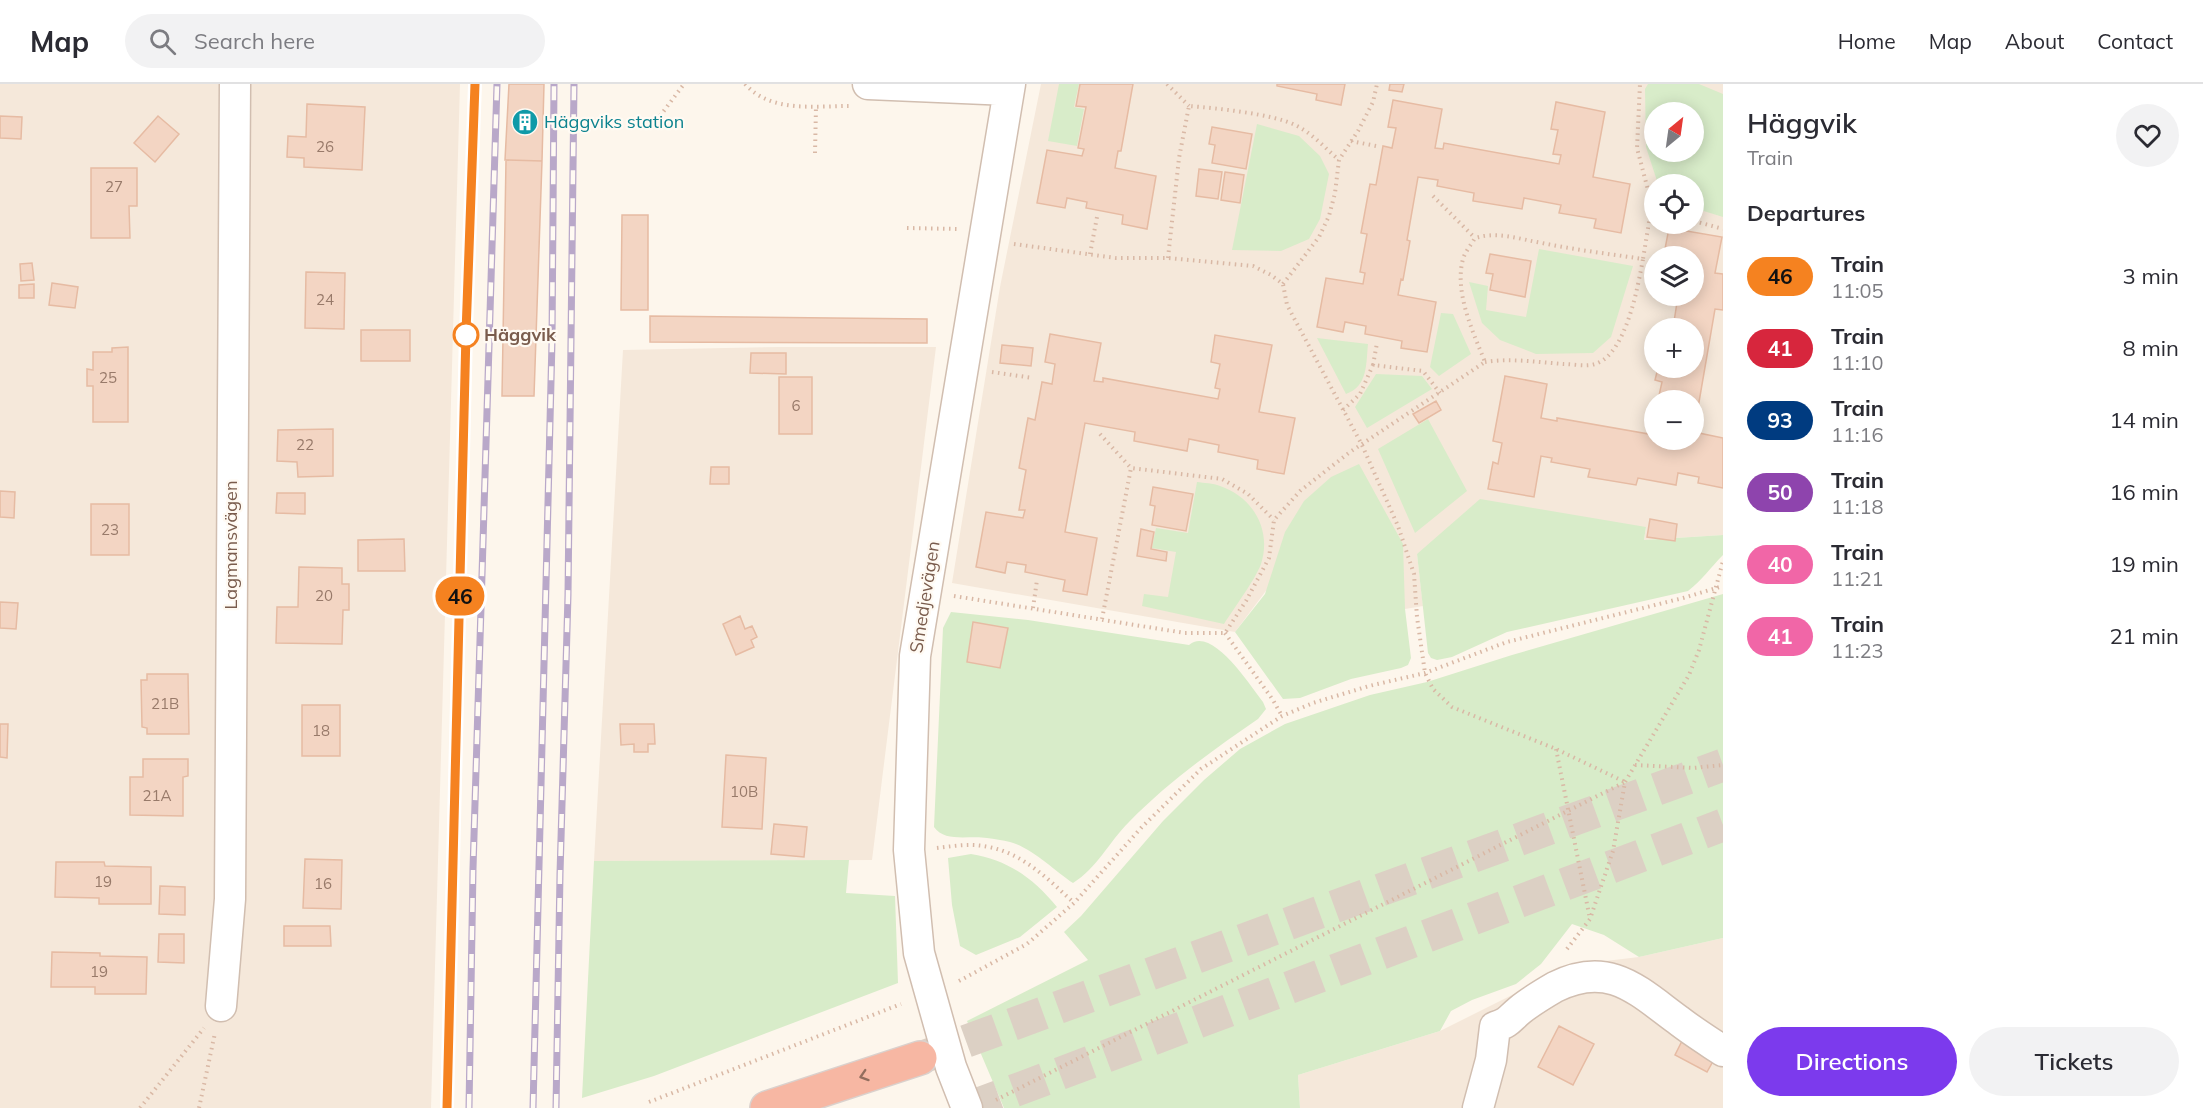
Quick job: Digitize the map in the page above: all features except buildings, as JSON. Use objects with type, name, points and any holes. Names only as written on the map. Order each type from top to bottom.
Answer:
[{"type":"highway","points":[[767,1108],[920,1058]]},
{"type":"street","name":"Lagmansvägen","points":[[221,1006],[230,898],[235,84]]},
{"type":"street","points":[[859,95],[1009,87]]},
{"type":"street","name":"Smedjevägen","points":[[981,1104],[951,1067],[919,953],[909,850],[915,656],[1009,87]]},
{"type":"street","points":[[1478,1108],[1491,1060],[1495,1027],[1508,1023],[1519,1011],[1557,987],[1584,978],[1619,979],[1649,996],[1678,1021],[1723,1052]]},
{"type":"path","points":[[660,116],[684,84]]},
{"type":"path","points":[[745,84],[761,98],[777,105],[816,106],[859,95]]},
{"type":"path","points":[[1167,84],[1190,106],[1275,119],[1295,125],[1312,136],[1339,160]]},
{"type":"path","points":[[1283,284],[1319,237],[1329,216],[1335,193],[1339,160],[1372,102],[1377,84]]},
{"type":"path","points":[[1640,84],[1637,148],[1644,175]]},
{"type":"path","points":[[815,153],[816,106]]},
{"type":"path","points":[[1168,258],[1179,159],[1190,106]]},
{"type":"path","points":[[1351,141],[1376,146]]},
{"type":"path","points":[[1433,196],[1474,238]]},
{"type":"path","points":[[1090,254],[1097,217]]},
{"type":"path","points":[[1704,224],[1723,229]]},
{"type":"path","points":[[907,228],[963,230],[1004,242],[1116,258],[1168,258],[1253,266],[1283,284],[1287,305],[1362,445],[1398,526],[1414,574],[1425,673],[1433,688],[1452,707],[1556,749],[1625,782]]},
{"type":"path","points":[[1485,362],[1466,309],[1461,282],[1463,258],[1474,238],[1489,234],[1509,235],[1541,243],[1643,259]]},
{"type":"path","points":[[1225,633],[1246,601],[1269,558],[1274,520],[1300,491],[1350,452],[1485,362],[1527,361],[1583,365],[1595,364],[1606,358],[1616,346],[1635,300],[1648,234]]},
{"type":"path","points":[[1343,410],[1360,394],[1373,365],[1377,343]]},
{"type":"path","points":[[1373,365],[1423,372],[1440,393]]},
{"type":"path","points":[[982,370],[1033,378]]},
{"type":"path","points":[[1100,434],[1131,468],[1222,479],[1248,494],[1274,520]]},
{"type":"path","points":[[1101,619],[1131,468]]},
{"type":"path","points":[[1564,952],[1590,920],[1612,851],[1625,782],[1689,675],[1700,650],[1714,588],[1723,561]]},
{"type":"path","points":[[1033,608],[1038,580]]},
{"type":"path","points":[[959,981],[1028,944],[1074,903],[1141,828],[1201,769],[1282,716],[1313,703],[1369,686],[1425,673],[1507,642],[1723,586]]},
{"type":"path","points":[[944,595],[1185,633],[1225,633]]},
{"type":"path","points":[[1225,633],[1282,716]]},
{"type":"path","points":[[1556,749],[1590,920]]},
{"type":"path","points":[[1635,765],[1693,768],[1723,765]]},
{"type":"path","points":[[981,1104],[1625,782]]},
{"type":"path","points":[[909,850],[961,845],[988,847],[1012,855],[1040,872],[1074,903]]},
{"type":"path","points":[[649,1102],[901,1004]]},
{"type":"path","points":[[140,1108],[221,1006]]},
{"type":"path","points":[[199,1108],[221,1006]]},
{"type":"shaded area","points":[[0,84],[460,84],[431,1108],[0,1108]]},
{"type":"shaded area","points":[[1041,84],[1723,84],[1723,535],[1644,540],[1646,527],[1417,554],[1423,606],[1405,609],[1390,616],[1268,588],[1235,632],[952,583],[1000,287]]},
{"type":"shaded area","points":[[936,347],[872,860],[594,861],[623,350]]},
{"type":"shaded area","points":[[1723,938],[1723,1108],[1300,1108],[1298,1075],[1440,1031],[1572,965],[1639,957]]},
{"type":"green space","points":[[1059,84],[1079,84],[1074,107],[1084,109],[1077,146],[1048,141]]},
{"type":"green space","points":[[1648,84],[1699,84],[1723,94],[1723,217],[1704,211],[1704,174],[1655,174],[1651,162],[1704,162],[1704,102],[1645,102],[1645,89]]},
{"type":"green space","points":[[1257,124],[1299,136],[1320,156],[1329,174],[1320,219],[1309,239],[1281,251],[1232,250]]},
{"type":"green space","points":[[1539,249],[1633,266],[1611,337],[1593,353],[1536,354],[1500,340],[1482,323],[1469,282],[1488,286],[1486,310],[1526,317]]},
{"type":"green space","points":[[1441,313],[1453,314],[1471,354],[1439,376],[1430,367]]},
{"type":"green space","points":[[1317,338],[1368,344],[1364,374],[1358,386],[1353,390],[1346,394]]},
{"type":"green space","points":[[1376,374],[1422,376],[1432,389],[1367,428],[1355,407]]},
{"type":"green space","points":[[1428,419],[1467,491],[1415,533],[1378,449]]},
{"type":"green space","points":[[1359,464],[1403,544],[1405,609],[1411,658],[1408,665],[1401,668],[1351,679],[1300,698],[1283,699],[1235,632],[1265,594],[1285,532],[1304,501],[1331,477]]},
{"type":"green space","points":[[1197,482],[1217,485],[1232,491],[1250,507],[1262,527],[1264,551],[1261,564],[1224,624],[1142,606],[1144,594],[1168,597],[1176,552],[1152,548],[1156,528],[1188,533]]},
{"type":"green space","points":[[1480,499],[1646,527],[1644,540],[1723,535],[1723,555],[1688,591],[1507,632],[1452,657],[1437,660],[1431,658],[1428,653],[1417,554]]},
{"type":"green space","points":[[1723,594],[1723,938],[1639,957],[1604,935],[1572,924],[1541,964],[1516,984],[1472,1000],[1451,1011],[1440,1031],[1298,1075],[1300,1108],[1004,1108],[967,1021],[1088,960],[1064,932],[1081,916],[1163,821],[1204,780],[1240,749],[1285,724],[1370,695],[1427,682]]},
{"type":"green space","points":[[951,612],[1028,620],[1189,645],[1198,641],[1209,643],[1230,660],[1266,709],[1258,719],[1159,793],[1122,830],[1089,870],[1073,883],[1018,845],[987,838],[951,837],[934,827],[943,628]]},
{"type":"green space","points":[[971,854],[997,861],[1019,872],[1039,887],[1057,907],[1020,937],[976,955],[960,946],[952,905],[948,858]]},
{"type":"green space","points":[[849,860],[846,893],[895,896],[898,983],[654,1076],[582,1098],[594,861]]},
{"type":"tunnel","points":[[920,1058],[1723,765]]},
{"type":"tunnel","points":[[968,1108],[1723,825]]},
{"type":"railway","points":[[447,1108],[466,333],[475,84]]},
{"type":"railway","points":[[469,1108],[473,869],[497,84]]},
{"type":"railway","points":[[533,1108],[552,341],[554,84]]},
{"type":"railway","points":[[556,1108],[568,595],[574,84]]},
{"type":"train","name":"46","points":[[447,1108],[466,333],[475,84]]},
{"type":"place","name":"Häggviks station","points":[[525,122]]},
{"type":"place","name":"Häggvik","points":[[466,335]]}]
